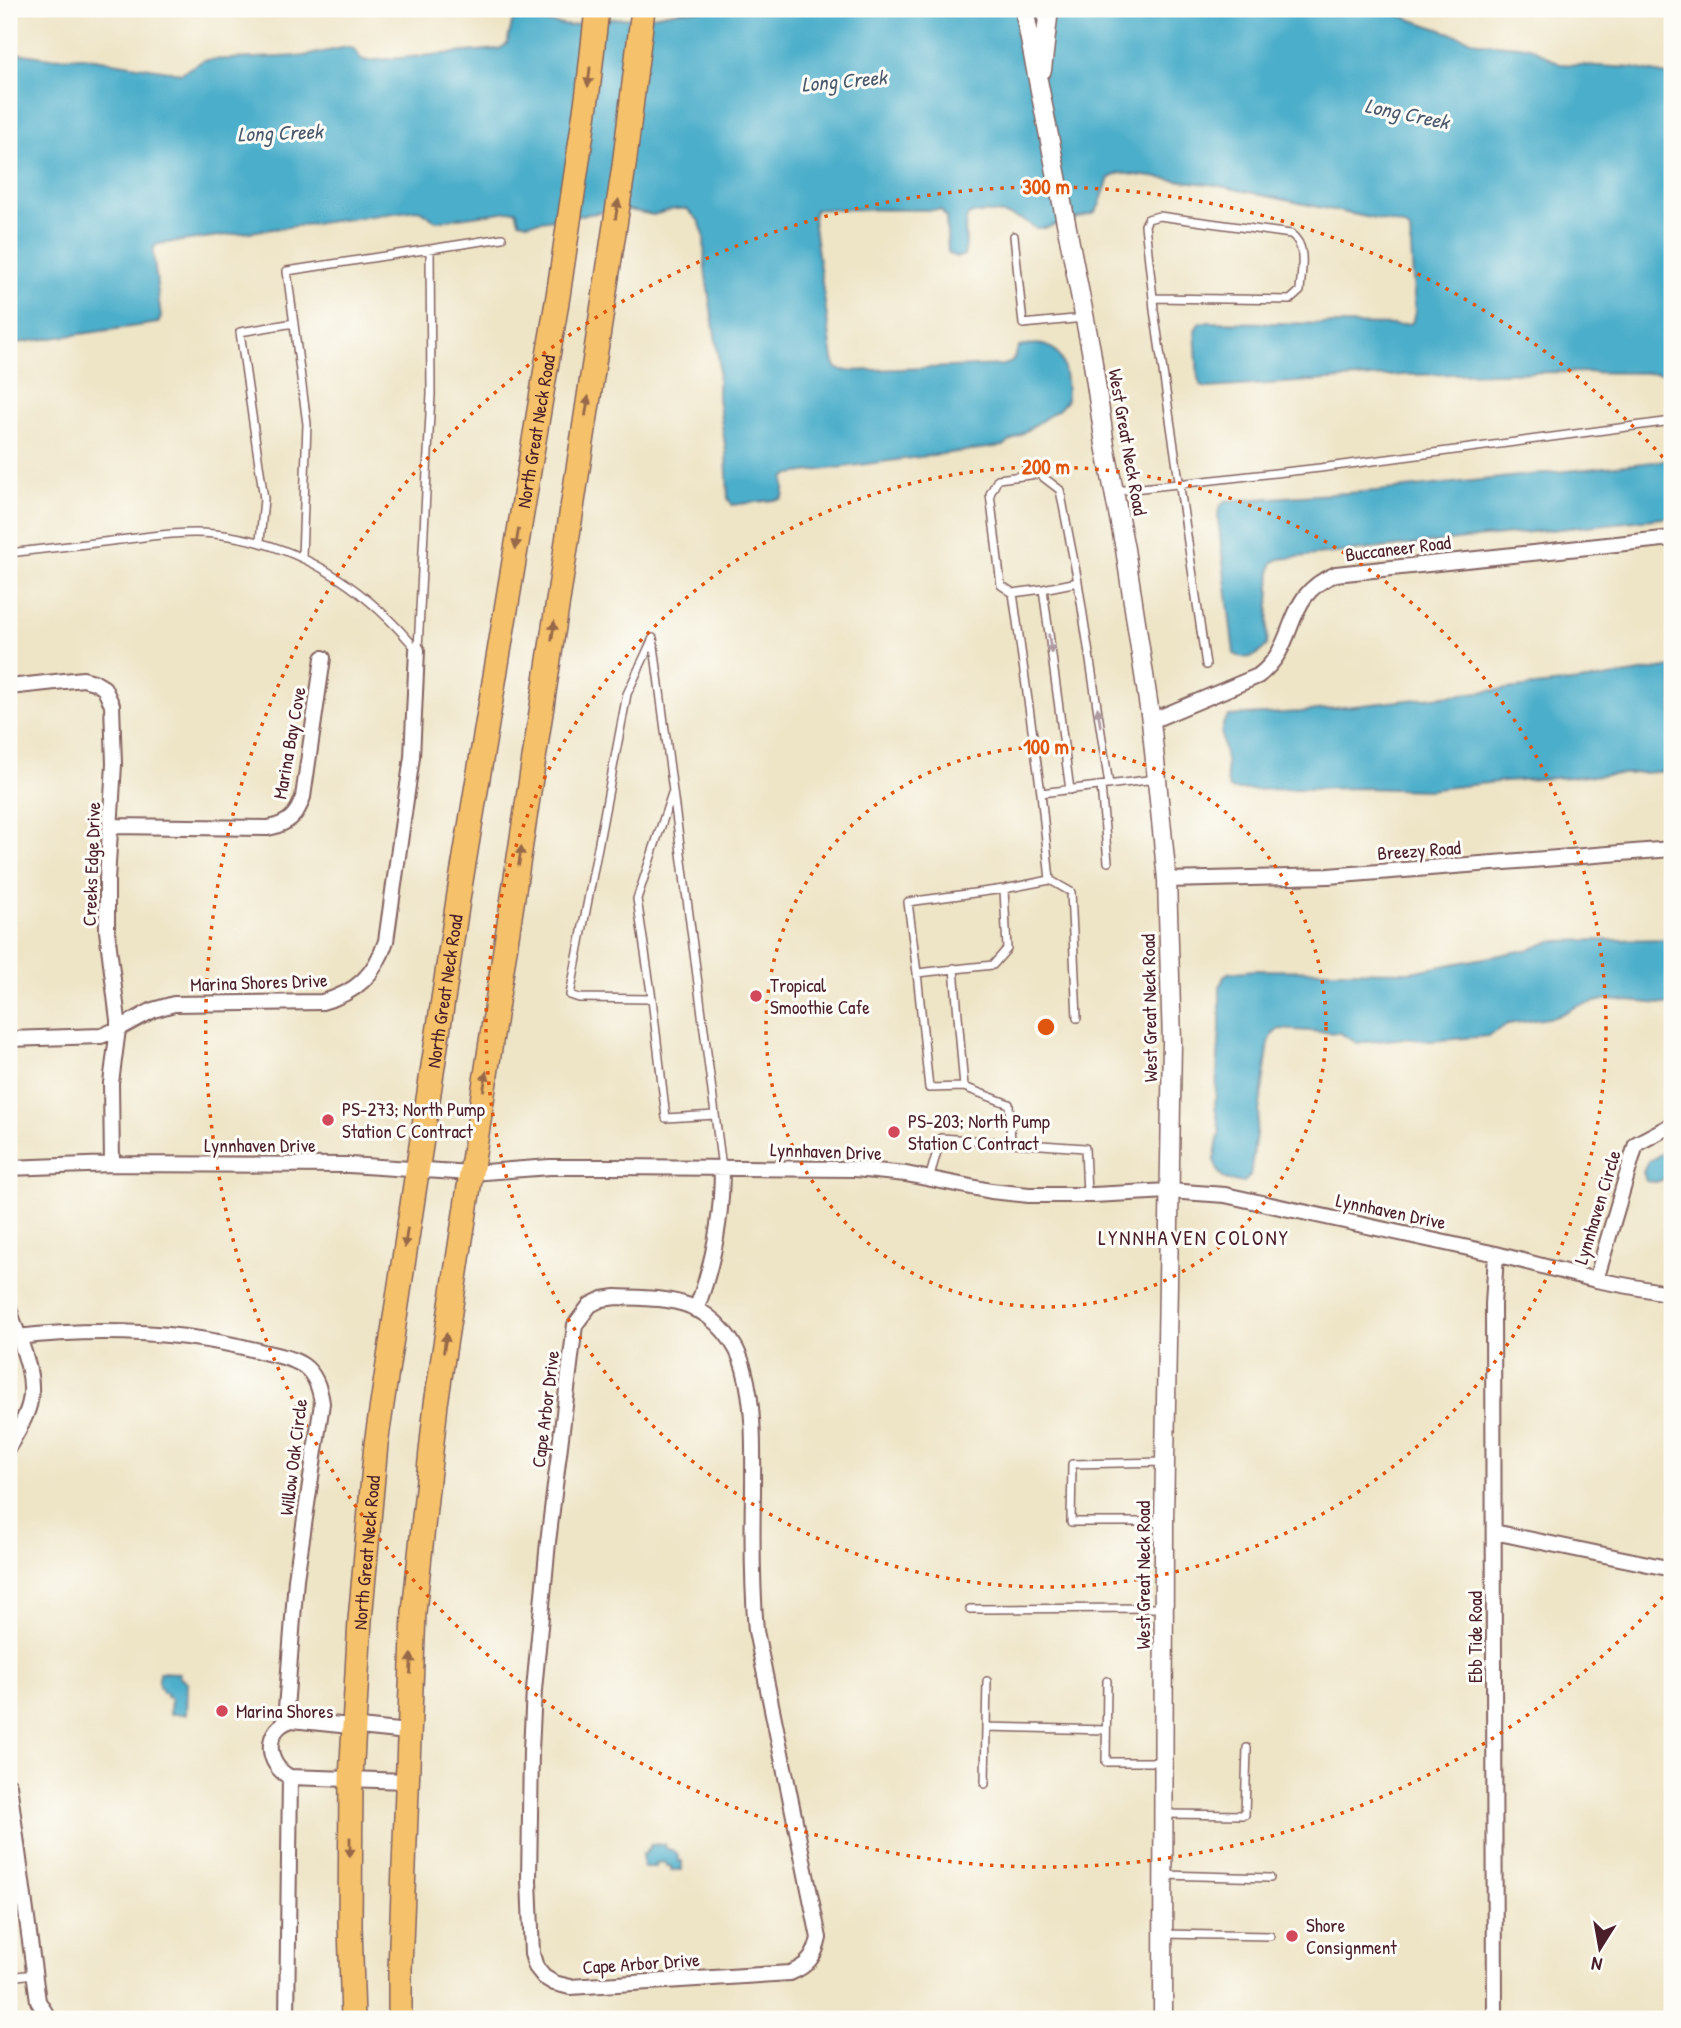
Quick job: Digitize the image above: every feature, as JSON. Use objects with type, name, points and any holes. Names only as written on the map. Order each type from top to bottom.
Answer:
[{"type":"main road","name":"North Great Neck Road","points":[[353,2019],[350,1926],[353,1725],[376,1444],[460,887],[561,279],[597,9]]},
{"type":"main road","points":[[400,2019],[406,1781],[414,1612],[436,1404],[607,276],[636,77],[643,9]]},
{"type":"street","name":"West Great Neck Road","points":[[1024,9],[1128,562],[1151,721],[1167,880],[1171,980],[1164,1522],[1163,2019]]},
{"type":"street","points":[[1042,98],[1043,51],[1049,9]]},
{"type":"street","name":"Buccaneer Road","points":[[1151,721],[1258,676],[1271,666],[1280,653],[1299,603],[1308,590],[1321,580],[1336,574],[1672,538]]},
{"type":"street","name":"Marina Shores Drive","points":[[118,1029],[153,1010],[174,1004],[322,1002],[338,998],[355,989],[371,974],[381,958],[388,928],[412,757],[418,650]]},
{"type":"street","name":"Marina Bay Cove","points":[[112,826],[268,828],[281,826],[292,819],[303,797],[323,658]]},
{"type":"street","name":"Creeks Edge Drive","points":[[9,687],[83,679],[104,688],[112,705],[114,764],[107,880],[107,932],[118,1029]]},
{"type":"street","name":"Breezy Road","points":[[1167,880],[1328,876],[1672,849]]},
{"type":"street","points":[[9,1040],[73,1039],[101,1036],[118,1029],[111,1083],[112,1164]]},
{"type":"street","name":"Lynnhaven Circle","points":[[1596,1280],[1636,1144],[1672,1125]]},
{"type":"street","name":"Lynnhaven Drive","points":[[9,1167],[112,1164],[349,1165],[471,1173],[550,1167],[855,1169],[1029,1195],[1170,1191],[1225,1195],[1496,1254],[1596,1280],[1672,1294]]},
{"type":"street","points":[[696,1310],[717,1242],[722,1204],[722,1168]]},
{"type":"street","name":"Ebb Tide Road","points":[[1494,2019],[1493,1306],[1496,1254]]},
{"type":"street","name":"Cape Arbor Drive","points":[[616,1297],[670,1300],[696,1310],[724,1331],[736,1348],[744,1368],[751,1405],[752,1584],[756,1631],[819,1938],[817,1951],[810,1961],[790,1973],[570,1987],[554,1983],[544,1977],[536,1967],[532,1954],[530,1880],[534,1690],[548,1542],[575,1325],[590,1306],[602,1299],[616,1297]]},
{"type":"street","points":[[9,1308],[29,1367],[32,1385],[24,1419],[9,1447]]},
{"type":"street","name":"Willow Oak Circle","points":[[17,1337],[60,1332],[120,1332],[198,1339],[238,1345],[286,1358],[306,1367],[315,1377],[322,1403],[296,1579],[285,1722],[274,1732],[271,1756],[280,1772],[290,1777]]},
{"type":"street","points":[[1494,1532],[1672,1569]]},
{"type":"street","points":[[285,1722],[292,1720],[408,1732]]},
{"type":"street","points":[[287,2019],[290,1777],[406,1781]]},
{"type":"street","points":[[9,1785],[38,2001],[48,2019]]},
{"type":"lane","points":[[1153,299],[1290,300],[1300,291],[1302,248],[1298,239],[1291,234],[1153,216],[1145,225],[1153,299],[1206,665]]},
{"type":"lane","points":[[1014,236],[1023,324],[1084,318]]},
{"type":"lane","points":[[302,556],[307,424],[287,271],[502,238]]},
{"type":"lane","points":[[418,650],[431,394],[430,249]]},
{"type":"lane","points":[[260,541],[264,499],[240,332],[294,323]]},
{"type":"lane","points":[[1115,491],[1321,468],[1672,421]]},
{"type":"lane","points":[[1078,582],[1013,593],[1002,585],[990,494],[998,479],[1039,474],[1060,490],[1078,582],[1105,785],[1108,862]]},
{"type":"lane","points":[[9,553],[164,534],[214,534],[260,541],[302,556],[364,595],[393,620],[418,650]]},
{"type":"lane","points":[[1043,589],[1070,790]]},
{"type":"lane","points":[[1013,593],[1041,793],[1050,880]]},
{"type":"lane","points":[[652,999],[579,998],[570,995],[627,694],[653,638],[722,1168]]},
{"type":"lane","points":[[1041,793],[1157,779]]},
{"type":"lane","points":[[673,789],[637,898],[666,1118],[715,1115]]},
{"type":"lane","points":[[1011,1143],[1009,1104],[964,1087],[929,1088],[908,902],[1050,880],[1071,892],[1077,1018]]},
{"type":"lane","points":[[917,973],[993,965],[1007,949],[1004,889]]},
{"type":"lane","points":[[954,968],[964,1087]]},
{"type":"lane","points":[[929,1179],[941,1138],[1085,1148],[1087,1195]]},
{"type":"lane","points":[[1164,1522],[1072,1522],[1072,1464],[1165,1462]]},
{"type":"lane","points":[[970,1609],[1164,1608]]},
{"type":"lane","points":[[985,1784],[988,1681]]},
{"type":"lane","points":[[1107,1681],[1106,1762],[1163,1762]]},
{"type":"lane","points":[[986,1727],[1106,1730]]},
{"type":"lane","points":[[1163,1814],[1245,1815],[1247,1748]]},
{"type":"lane","points":[[1163,1875],[1270,1878]]},
{"type":"lane","points":[[1163,1934],[1270,1936]]},
{"type":"lane","points":[[9,1977],[34,1974]]},
{"type":"water","name":"Long Creek","points":[[1380,9],[1480,43],[1530,47],[1560,64],[1633,68],[1672,76],[1672,373],[1403,375],[1207,388],[1201,386],[1198,379],[1195,330],[1200,322],[1412,323],[1415,312],[1410,231],[1399,224],[1215,185],[1120,173],[1109,178],[1094,213],[1046,228],[1035,228],[1021,219],[1004,214],[969,214],[964,255],[959,256],[948,252],[946,217],[941,210],[815,209],[813,219],[833,360],[837,369],[848,371],[1004,365],[1012,362],[1019,347],[1044,345],[1053,349],[1063,364],[1067,400],[1059,409],[1003,446],[790,474],[784,478],[784,494],[781,499],[732,505],[728,499],[726,451],[718,398],[719,361],[705,269],[704,235],[699,221],[687,209],[674,209],[653,215],[624,209],[527,223],[519,221],[516,210],[437,221],[417,210],[158,244],[154,247],[153,254],[161,317],[158,323],[9,344],[9,52],[50,58],[82,57],[181,73],[204,60],[304,56],[347,47],[354,49],[361,59],[367,61],[499,49],[507,44],[512,23],[518,18],[570,26],[596,19],[640,18],[680,11]]},
{"type":"water","points":[[1672,460],[1672,517],[1279,559],[1273,562],[1271,568],[1267,645],[1252,656],[1234,654],[1218,518],[1219,508],[1225,501],[1377,491]]},
{"type":"water","points":[[1672,667],[1672,771],[1505,781],[1428,790],[1236,790],[1230,789],[1227,782],[1222,731],[1229,716],[1300,712],[1598,679]]},
{"type":"water","points":[[1672,939],[1672,1005],[1608,999],[1577,1006],[1555,1017],[1508,1024],[1488,1036],[1431,1041],[1405,1038],[1357,1043],[1340,1033],[1279,1029],[1269,1042],[1250,1176],[1243,1183],[1225,1179],[1219,1173],[1214,1160],[1220,1130],[1215,1107],[1220,987],[1228,973],[1254,970],[1411,972],[1531,949],[1552,941]]},
{"type":"water","points":[[1672,1147],[1672,1176],[1656,1182],[1646,1181],[1643,1172],[1648,1162]]},
{"type":"water","points":[[159,1672],[179,1673],[179,1677],[187,1682],[186,1714],[170,1714],[171,1698],[166,1697],[166,1693],[162,1693],[162,1688],[159,1688]]},
{"type":"water","points":[[665,1844],[665,1848],[675,1852],[679,1861],[682,1861],[682,1870],[671,1870],[671,1866],[666,1866],[665,1862],[656,1863],[656,1867],[643,1867],[642,1854],[646,1854],[650,1845]]},
{"type":"place","name":"Tropical Smoothie Cafe","points":[[756,996]]},
{"type":"place","name":"PS-273; North Pump Station C Contract","points":[[328,1120]]},
{"type":"place","name":"PS-203; North Pump Station C Contract","points":[[894,1132]]},
{"type":"place","name":"Marina Shores","points":[[222,1711]]},
{"type":"place","name":"Shore Consignment","points":[[1292,1936]]},
{"type":"district","name":"LYNNHAVEN COLONY","points":[[1194,1238]]}]
